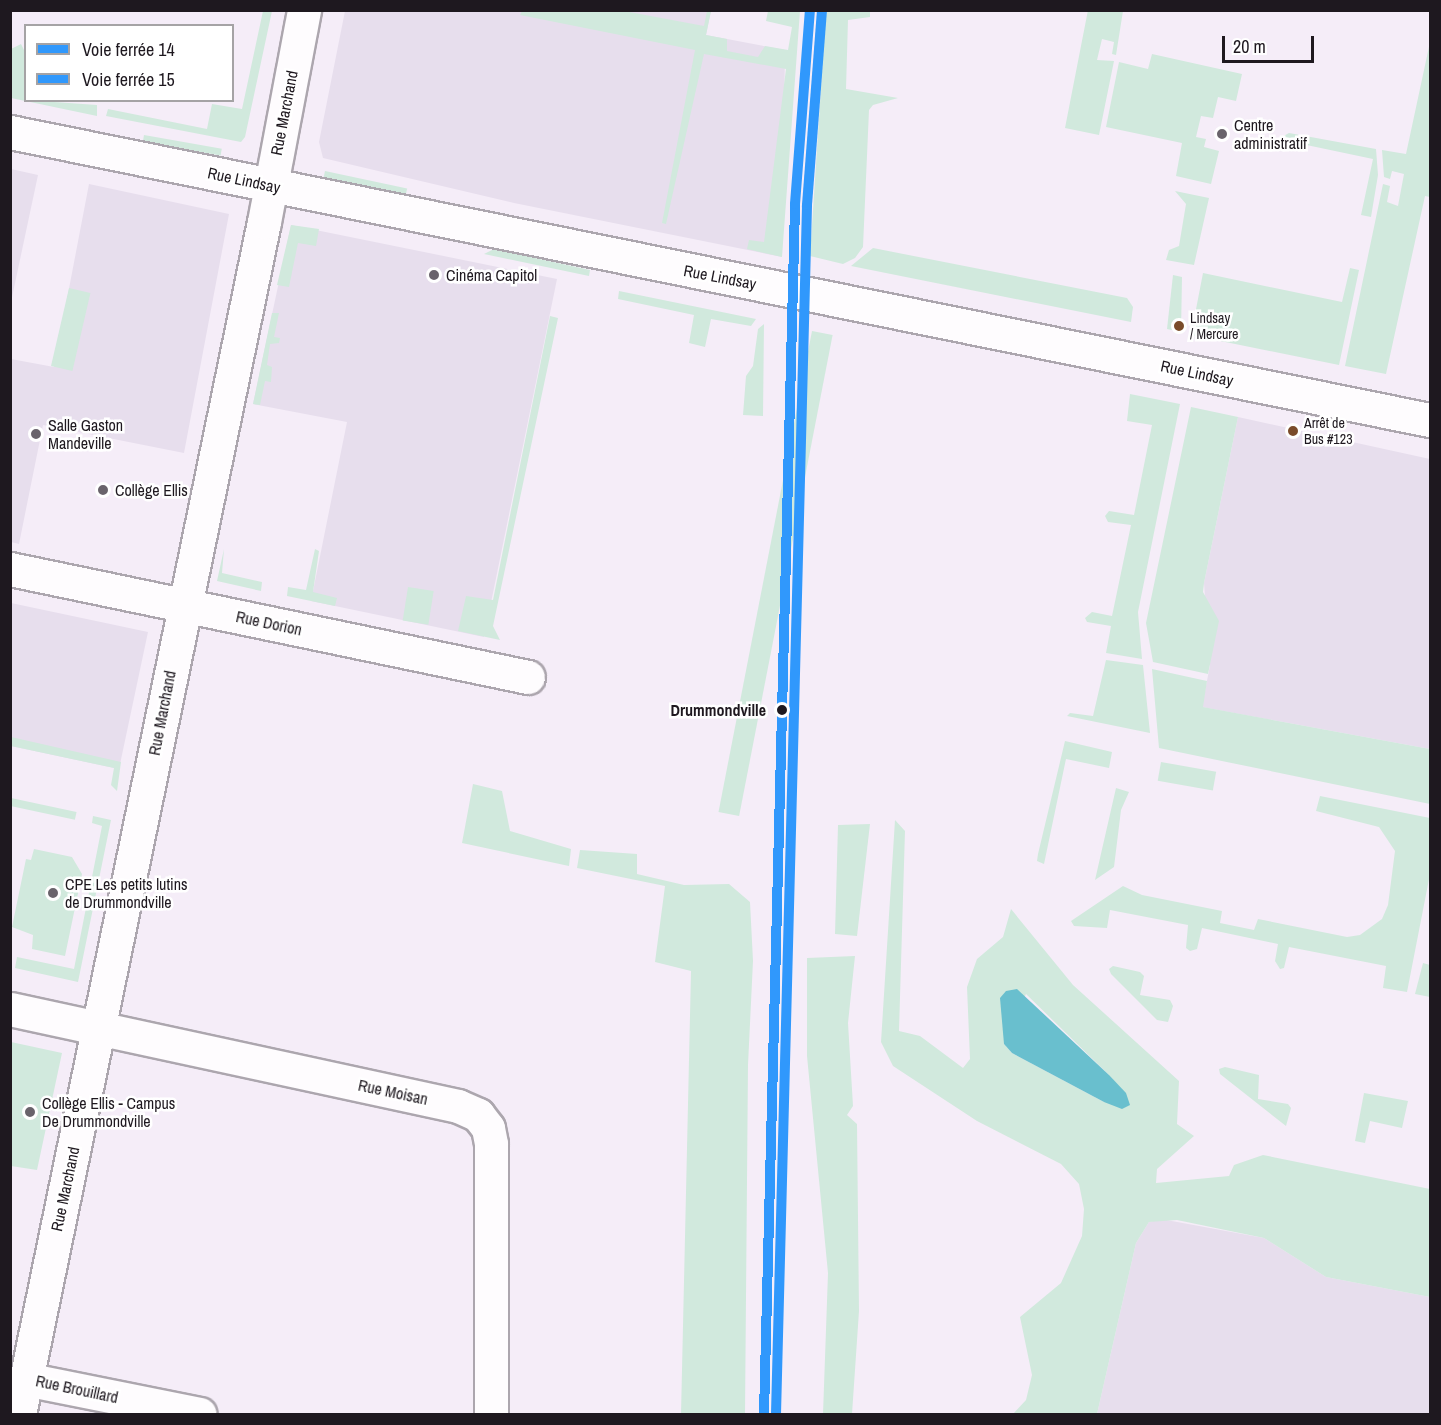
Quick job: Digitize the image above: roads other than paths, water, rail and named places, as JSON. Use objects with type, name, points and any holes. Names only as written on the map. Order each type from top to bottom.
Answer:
[{"type":"street","name":"Rue Marchand","points":[[19,1414],[271,185],[304,10]]},
{"type":"street","name":"Rue Lindsay","points":[[10,132],[1431,420]]},
{"type":"street","name":"Rue Dorion","points":[[10,569],[528,677]]},
{"type":"street","name":"Rue Moisan","points":[[10,1009],[458,1106],[478,1115],[488,1128],[491,1144],[491,1414]]},
{"type":"street","name":"Rue Brouillard","points":[[25,1379],[200,1414]]},
{"type":"water","points":[[1017,989],[1109,1075],[1126,1093],[1130,1105],[1122,1109],[1104,1102],[1012,1053],[1004,1044],[1000,998],[1006,991]]},
{"type":"rail line","name":"14","points":[[764,1414],[795,204],[810,10]]},
{"type":"rail line","name":"15","points":[[776,1414],[807,205],[822,11]]},
{"type":"place","name":"Centre administratif","points":[[1222,134]]},
{"type":"place","name":"Cinéma Capitol","points":[[434,275]]},
{"type":"place","name":"Lindsay / Mercure","points":[[1179,326]]},
{"type":"place","name":"Arrêt de Bus #123","points":[[1293,431]]},
{"type":"place","name":"Salle Gaston Mandeville","points":[[36,434]]},
{"type":"place","name":"Collège Ellis","points":[[103,490]]},
{"type":"place","name":"Drummondville","points":[[782,710]]},
{"type":"place","name":"CPE Les petits lutins de Drummondville","points":[[53,893]]},
{"type":"place","name":"Collège Ellis - Campus De Drummondville","points":[[30,1112]]}]
